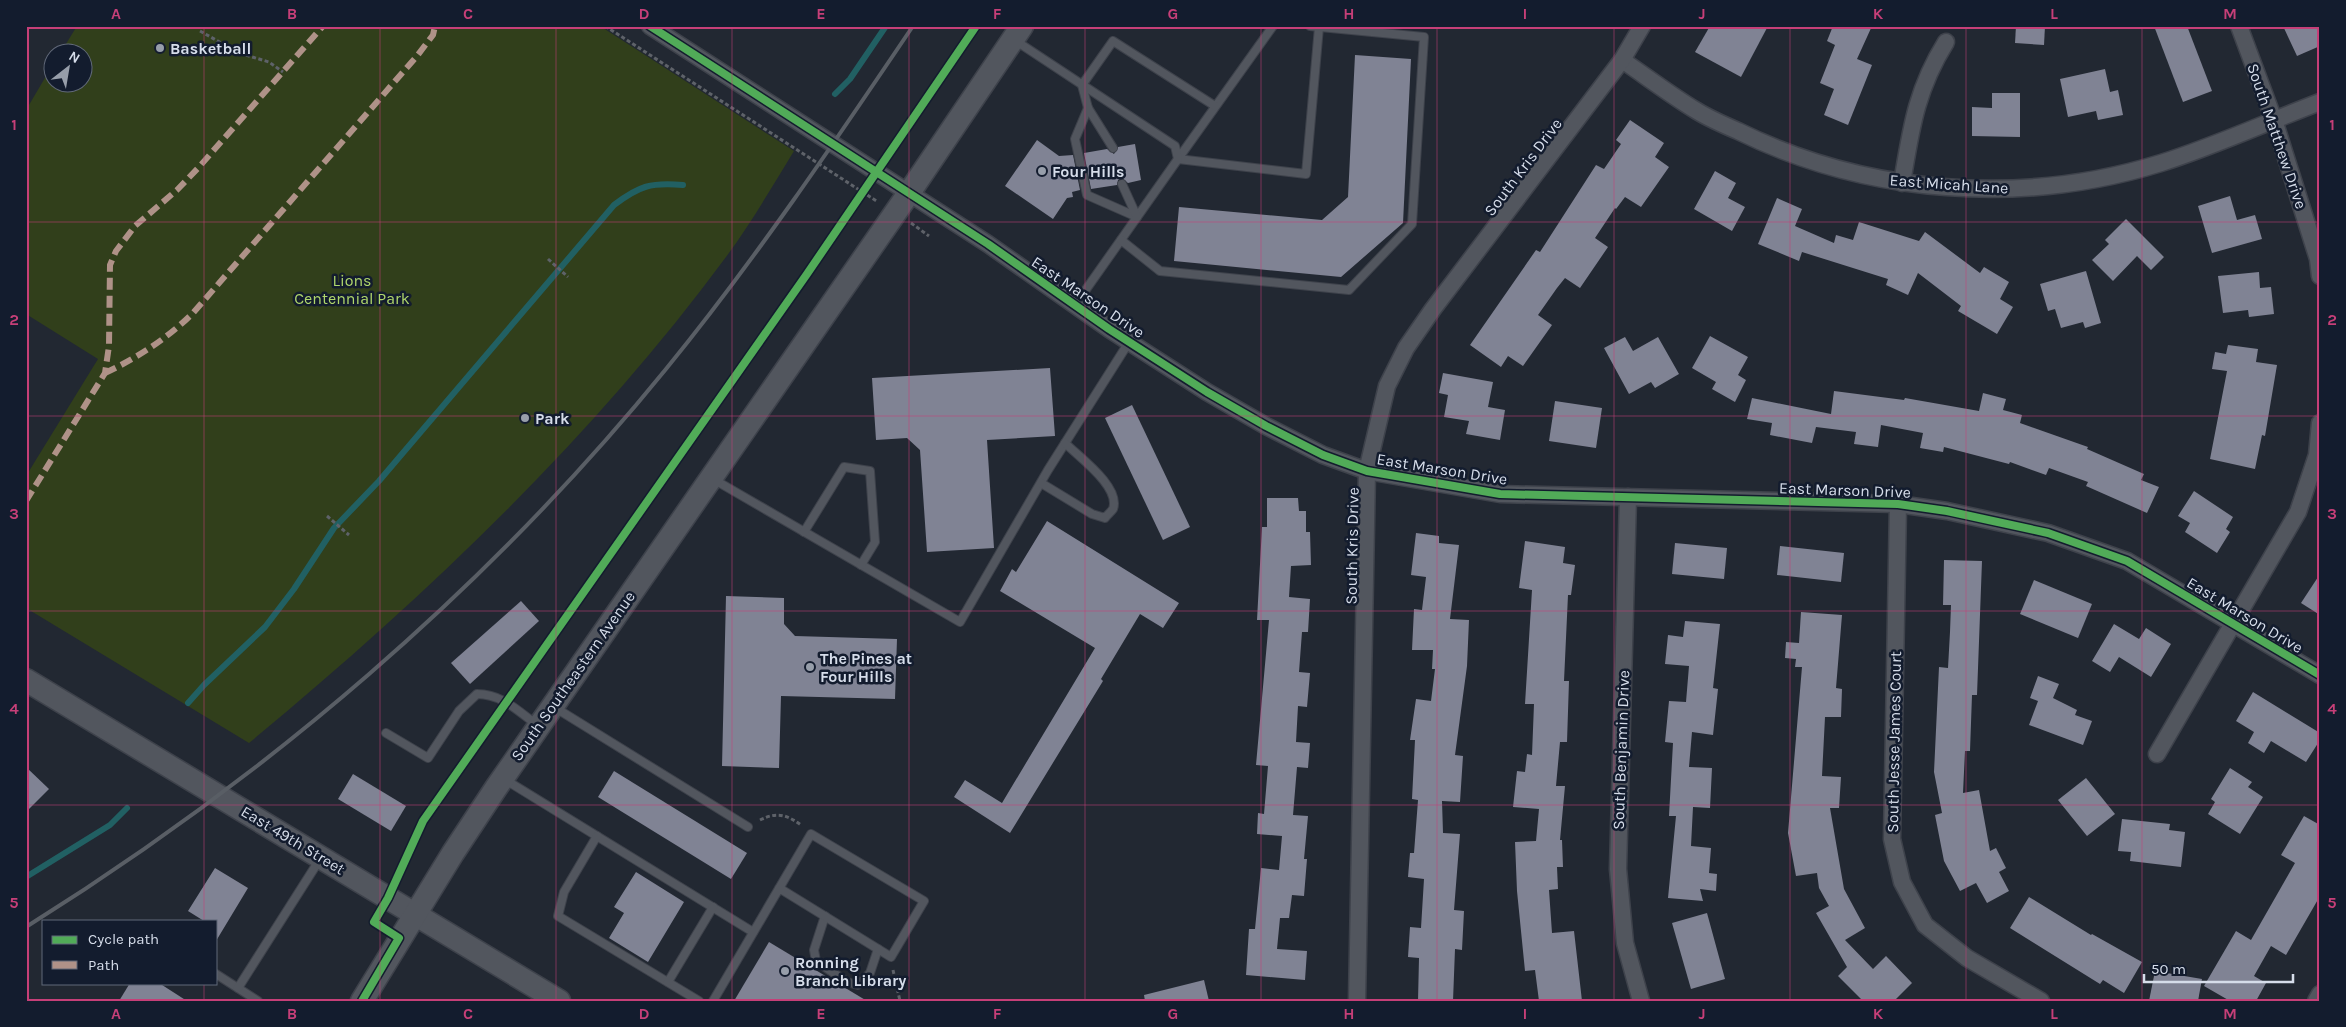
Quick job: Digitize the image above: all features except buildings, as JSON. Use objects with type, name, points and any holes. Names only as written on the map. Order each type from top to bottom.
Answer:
[{"type":"main road","name":"South Southeastern Avenue","points":[[362,1001],[502,778],[896,213],[1018,33]]},
{"type":"main road","name":"East 49th Street","points":[[26,680],[559,1001]]},
{"type":"street","name":"South Kris Drive","points":[[1356,1001],[1367,471],[1387,386],[1406,348],[1432,309],[1622,60],[1642,26]]},
{"type":"street","name":"South Matthew Drive","points":[[2239,26],[2274,120],[2318,259],[2320,276]]},
{"type":"street","name":"East Marson Drive","points":[[656,28],[988,244],[1129,342],[1207,392],[1322,455],[1367,471],[1500,494],[1898,504],[1947,511],[2048,533],[2126,561],[2320,676]]},
{"type":"street","points":[[1902,183],[1915,108],[1930,68],[1946,42]]},
{"type":"street","name":"East Micah Lane","points":[[1622,60],[1698,112],[1766,145],[1832,169],[1902,183],[1999,190],[2082,182],[2161,163],[2320,102]]},
{"type":"street","points":[[2157,754],[2298,512],[2317,455],[2320,423]]},
{"type":"street","name":"South Benjamin Drive","points":[[1628,497],[1618,869],[1625,943],[1642,1001]]},
{"type":"street","name":"South Jesse James Court","points":[[1898,504],[1892,839],[1902,882],[1925,925],[1967,958],[2040,1001]]},
{"type":"street","points":[[2316,1001],[2320,994]]},
{"type":"lane","points":[[1075,305],[1273,26]]},
{"type":"lane","points":[[1121,240],[1160,271],[1349,290],[1412,224],[1424,37],[1310,26]]},
{"type":"lane","points":[[1178,159],[1306,174],[1318,27]]},
{"type":"lane","points":[[1018,33],[1082,85],[1176,146],[1178,159]]},
{"type":"lane","points":[[1113,148],[1088,108],[1082,85],[1113,41],[1216,106]]},
{"type":"lane","points":[[1088,108],[1075,139],[1087,195],[1136,217]]},
{"type":"lane","points":[[1122,184],[1136,217]]},
{"type":"lane","points":[[711,478],[960,622],[1065,443],[1129,342]]},
{"type":"lane","points":[[1041,483],[1092,514],[1105,518],[1112,509],[1113,494],[1065,443]]},
{"type":"lane","points":[[804,532],[844,467],[870,471],[875,542],[861,565]]},
{"type":"lane","points":[[386,733],[428,758],[459,711],[477,694],[491,694],[506,702],[539,726]]},
{"type":"lane","points":[[552,706],[748,827]]},
{"type":"lane","points":[[502,778],[753,932]]},
{"type":"lane","points":[[713,1001],[753,932],[807,840],[811,834],[924,901],[891,957],[779,888]]},
{"type":"lane","points":[[597,836],[564,892],[558,916],[699,1001]]},
{"type":"lane","points":[[238,988],[321,857]]},
{"type":"lane","points":[[668,982],[713,907]]},
{"type":"lane","points":[[825,916],[814,950],[816,961],[847,982],[858,986],[870,973],[878,949]]},
{"type":"lane","points":[[218,975],[258,1001]]},
{"type":"path","points":[[605,26],[929,236]]},
{"type":"path","points":[[200,32],[240,53],[269,62],[283,72]]},
{"type":"path","points":[[856,200],[876,172]]},
{"type":"path","points":[[548,259],[568,277]]},
{"type":"path","points":[[327,516],[349,535]]},
{"type":"path","points":[[748,827],[772,814],[783,814],[801,824],[807,840]]},
{"type":"path","points":[[891,957],[900,1001]]},
{"type":"green space","name":"Lions Centennial Park","points":[[77,26],[600,26],[794,151],[753,218],[726,257],[674,324],[562,453],[441,574],[378,632],[249,743],[26,608],[26,476],[98,359],[26,314],[26,110],[42,83],[42,92],[92,92],[92,42],[67,42]]},
{"type":"waterway","points":[[835,94],[850,79],[886,26]]},
{"type":"waterway","points":[[188,703],[204,685],[265,627],[294,589],[334,528],[379,481],[614,205],[631,193],[646,187],[662,184],[683,185]]},
{"type":"waterway","points":[[26,877],[110,825],[127,808]]},
{"type":"railway","points":[[26,927],[115,869],[287,743],[369,674],[448,603],[524,528],[597,450],[699,328],[854,114],[913,26]]},
{"type":"marked path","points":[[26,501],[105,373],[109,346],[110,265],[116,251],[135,226],[177,190],[199,167],[323,26]]},
{"type":"marked path","points":[[105,373],[152,347],[193,313],[417,56],[433,35],[435,26]]},
{"type":"cycle path","points":[[650,26],[988,244],[1109,329],[1207,392],[1266,426],[1323,455],[1367,471],[1500,494],[1898,504],[1947,511],[2048,533],[2127,561],[2320,675]]},
{"type":"cycle path","points":[[362,1001],[399,938],[374,922],[388,898],[423,821],[807,274],[976,26]]},
{"type":"place","name":"Basketball","points":[[160,48]]},
{"type":"place","name":"Four Hills","points":[[1042,171]]},
{"type":"place","name":"Park","points":[[525,418]]},
{"type":"place","name":"The Pines at Four Hills","points":[[810,667]]},
{"type":"place","name":"Ronning Branch Library","points":[[785,971]]}]
